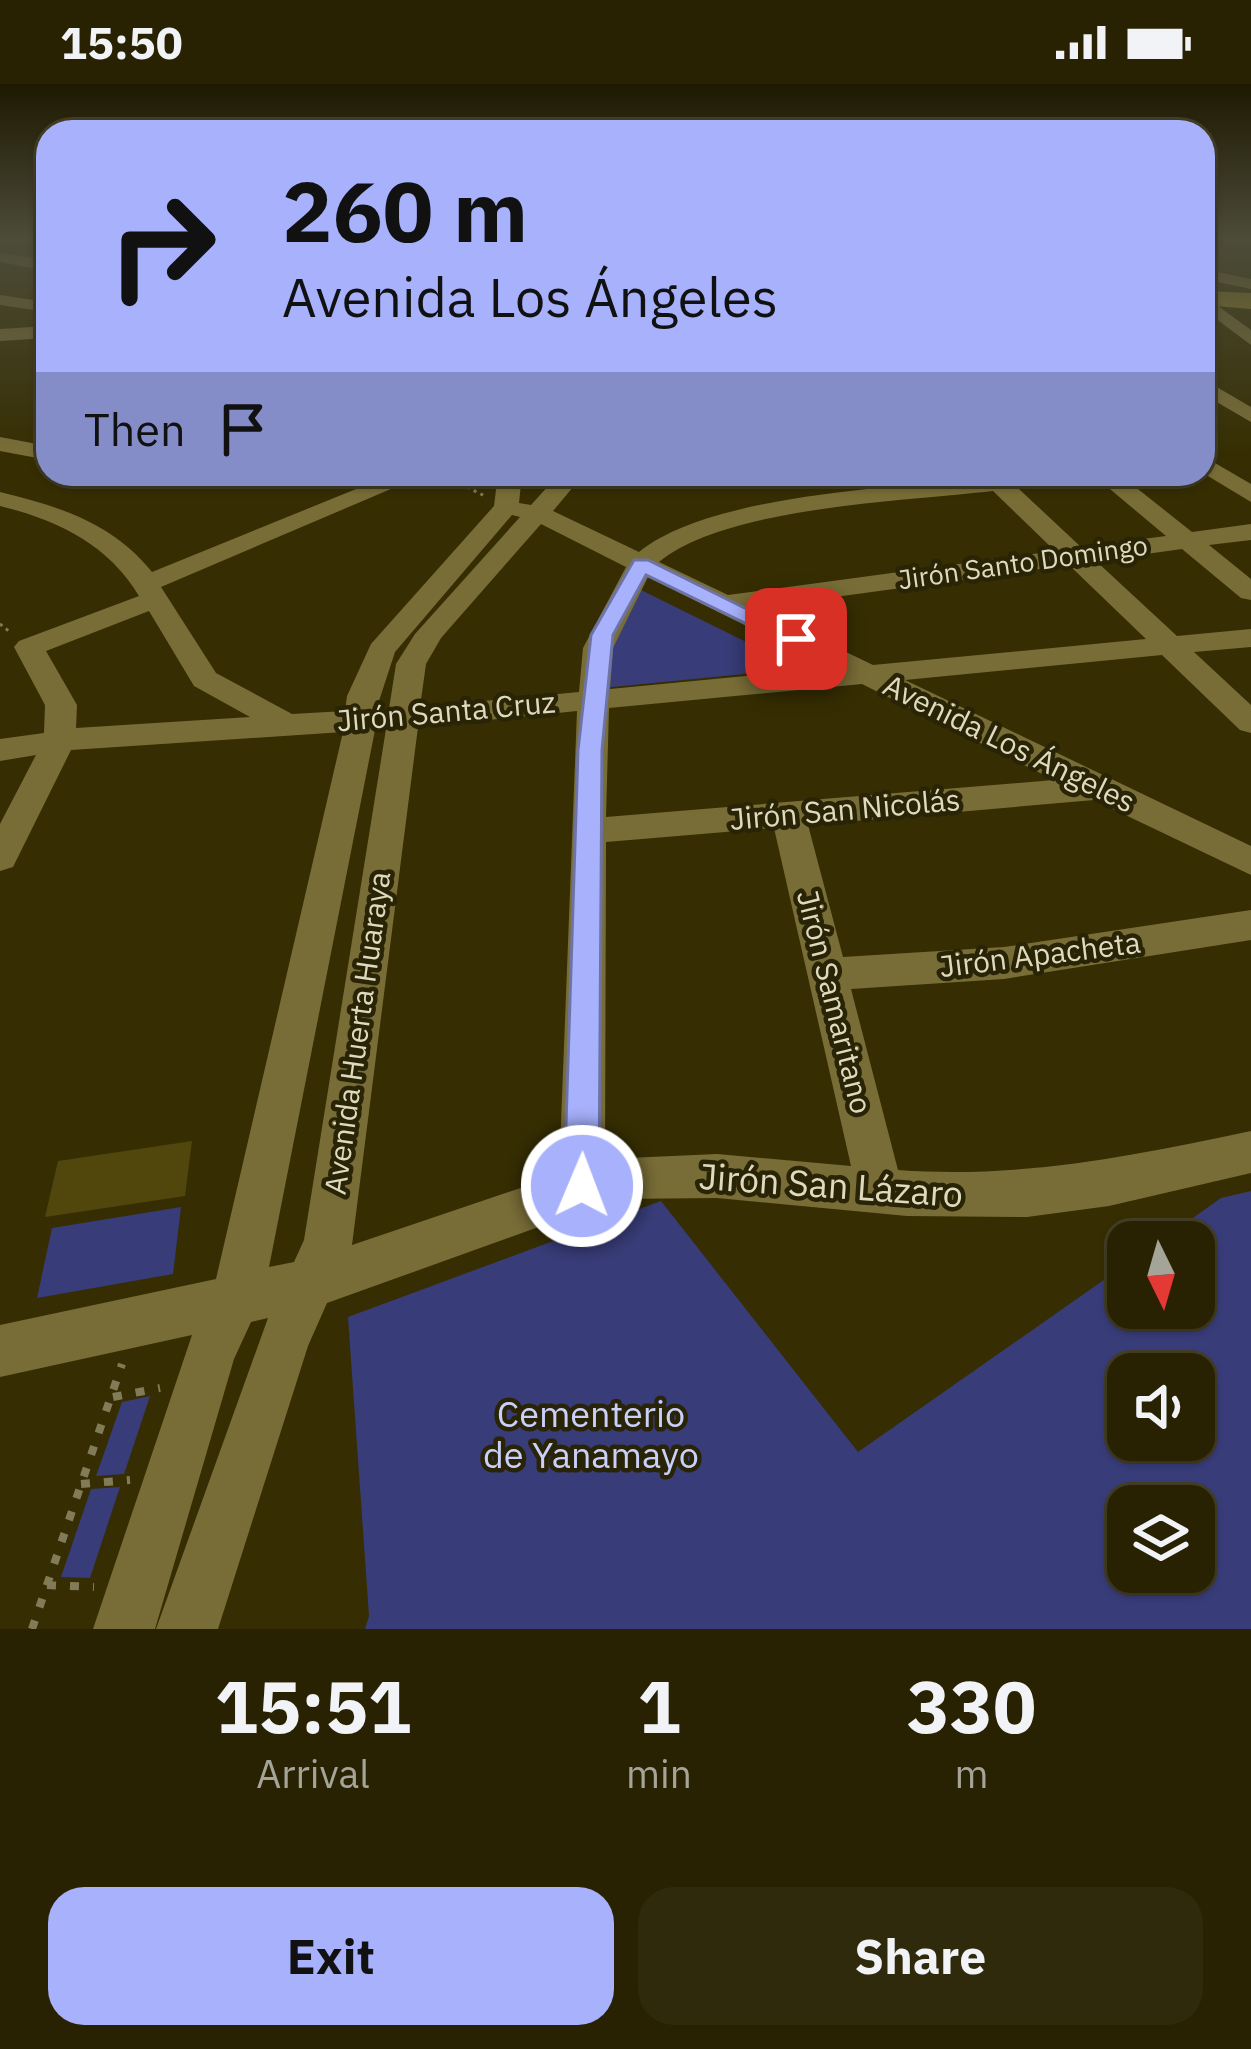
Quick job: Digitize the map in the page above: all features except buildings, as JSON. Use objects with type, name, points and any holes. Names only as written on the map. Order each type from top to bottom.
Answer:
[{"type":"street","points":[[1216,310],[1251,339]]},
{"type":"street","points":[[0,335],[36,333]]},
{"type":"street","points":[[1215,392],[1245,408]]},
{"type":"street","points":[[3,446],[36,451]]},
{"type":"street","points":[[1215,471],[1251,496]]},
{"type":"street","points":[[0,857],[60,740],[61,705],[29,646],[387,486]]},
{"type":"street","points":[[582,1186],[590,750],[602,635],[648,555],[673,542],[740,519],[944,486]]},
{"type":"street","points":[[1002,486],[1251,723]]},
{"type":"street","points":[[1120,486],[1251,592]]},
{"type":"street","name":"Avenida Los Ángeles","points":[[518,498],[641,565],[1251,862]]},
{"type":"street","name":"Avenida Huerta Huaraya","points":[[187,1629],[283,1344],[328,1243],[405,718],[404,696],[422,644],[518,498]]},
{"type":"street","name":"Avenida Huerta Huaraya","points":[[124,1629],[209,1356],[234,1301],[251,1244],[361,720],[362,696],[385,643],[518,498]]},
{"type":"street","points":[[0,499],[36,506],[96,534],[130,561],[205,679],[285,723]]},
{"type":"street","name":"Jirón Santo Domingo","points":[[724,604],[1251,532]]},
{"type":"street","name":"Jirón Santa Cruz","points":[[0,750],[60,740],[405,718],[1251,638]]},
{"type":"street","name":"Jirón San Nicolás","points":[[590,831],[1100,788]]},
{"type":"street","name":"Jirón Samaritano","points":[[788,814],[880,1189]]},
{"type":"street","name":"Jirón Apacheta","points":[[829,974],[1004,963],[1251,925]]},
{"type":"street","name":"Jirón San Lázaro","points":[[0,1351],[312,1283],[582,1186],[655,1173],[1027,1194],[1109,1184],[1251,1152]]},
{"type":"path","points":[[479,486],[518,498]]},
{"type":"path","points":[[32,1629],[124,1358]]},
{"type":"path","points":[[110,1398],[160,1388]]},
{"type":"path","points":[[81,1484],[130,1480]]},
{"type":"path","points":[[47,1585],[94,1587]]},
{"type":"green space","points":[[637,588],[791,664],[784,670],[592,689]]},
{"type":"green space","name":"Cementerio de Yanamayo","points":[[1251,1191],[1251,1629],[365,1629],[369,1616],[348,1317],[661,1201],[858,1452],[1107,1278],[1107,1329],[1215,1329],[1215,1221],[1189,1221],[1221,1198]]},
{"type":"green space","points":[[181,1207],[173,1274],[37,1298],[52,1228]]},
{"type":"green space","points":[[150,1396],[124,1474],[96,1476],[122,1402]]},
{"type":"green space","points":[[120,1487],[90,1578],[61,1577],[91,1489]]},
{"type":"route","points":[[582,1186],[590,750],[602,635],[641,565],[796,639]]}]
